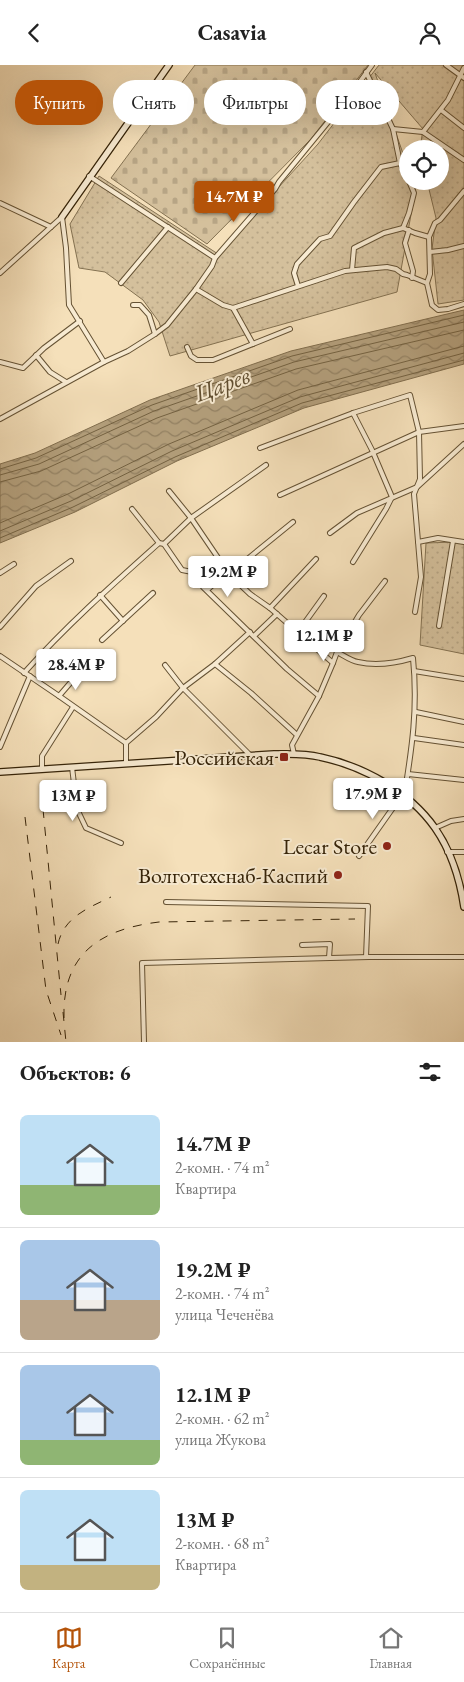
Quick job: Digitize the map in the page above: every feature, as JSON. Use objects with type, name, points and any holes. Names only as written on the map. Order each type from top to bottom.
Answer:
[{"type":"street","points":[[0,273],[62,217],[169,65]]},
{"type":"street","points":[[0,419],[66,382],[128,351],[167,325],[196,289],[216,258],[275,189],[284,175],[351,94],[372,65]]},
{"type":"street","points":[[446,65],[464,78]]},
{"type":"street","points":[[423,133],[441,111],[464,68]]},
{"type":"street","points":[[366,72],[393,129],[399,158]]},
{"type":"street","points":[[441,111],[464,128]]},
{"type":"street","points":[[393,129],[423,133],[464,160]]},
{"type":"street","points":[[298,285],[294,273],[297,264],[320,239],[330,236],[381,167],[399,163]]},
{"type":"street","points":[[89,177],[216,258]]},
{"type":"street","points":[[403,228],[409,213],[414,193],[413,190]]},
{"type":"street","points":[[464,191],[440,220],[435,223],[429,237],[430,274],[427,283],[432,305],[438,310],[464,304]]},
{"type":"street","points":[[0,203],[50,227]]},
{"type":"street","points":[[62,217],[70,309],[80,321],[104,362]]},
{"type":"street","points":[[121,283],[168,227]]},
{"type":"street","points":[[352,270],[354,249],[384,233],[403,228],[429,237]]},
{"type":"street","points":[[409,231],[405,243],[413,271],[412,277]]},
{"type":"street","points":[[430,251],[448,250],[464,246]]},
{"type":"street","points":[[196,289],[223,305],[233,308],[298,285],[352,270],[387,267],[427,283]]},
{"type":"street","points":[[133,305],[140,305],[149,315],[155,334]]},
{"type":"street","points":[[233,308],[253,344]]},
{"type":"street","points":[[0,362],[22,368],[80,321]]},
{"type":"street","points":[[187,347],[191,356],[197,361],[213,359],[290,329]]},
{"type":"street","points":[[36,355],[50,372],[66,382]]},
{"type":"street","points":[[260,448],[353,413],[410,395],[419,432],[420,479],[414,494],[421,577],[415,612]]},
{"type":"street","points":[[353,413],[373,452],[392,497],[353,562]]},
{"type":"street","points":[[280,495],[419,432],[464,426]]},
{"type":"street","points":[[330,533],[358,513],[417,487],[464,444]]},
{"type":"street","points":[[24,673],[47,647],[100,595],[191,518],[266,465]]},
{"type":"street","points":[[169,491],[191,518],[229,574],[250,594],[270,608],[334,663]]},
{"type":"street","points":[[132,509],[182,570],[192,571],[207,591],[287,669],[319,696]]},
{"type":"street","points":[[207,591],[222,577],[229,574],[293,522]]},
{"type":"street","points":[[418,542],[438,538],[464,542]]},
{"type":"street","points":[[438,626],[453,541]]},
{"type":"street","points":[[270,608],[316,559]]},
{"type":"street","points":[[0,627],[36,586],[71,561]]},
{"type":"street","points":[[0,573],[14,564]]},
{"type":"street","points":[[294,754],[292,745],[319,696],[337,652],[359,615],[385,581]]},
{"type":"street","points":[[102,640],[153,593]]},
{"type":"street","points":[[100,595],[123,621]]},
{"type":"street","points":[[298,632],[324,596]]},
{"type":"street","points":[[254,636],[277,614]]},
{"type":"street","points":[[126,763],[126,743],[156,717],[183,688],[250,632]]},
{"type":"street","points":[[337,652],[356,662],[373,663],[412,658],[414,671],[416,712],[414,738],[403,796],[359,856]]},
{"type":"street","points":[[0,656],[126,743]]},
{"type":"street","points":[[214,664],[251,693],[297,735]]},
{"type":"street","points":[[165,665],[183,688],[250,755]]},
{"type":"street","points":[[414,671],[464,679]]},
{"type":"street","points":[[59,696],[78,674]]},
{"type":"street","points":[[0,747],[30,676]]},
{"type":"street","points":[[42,769],[42,756],[73,707]]},
{"type":"street","points":[[416,712],[464,722]]},
{"type":"street","points":[[414,738],[464,745]]},
{"type":"street","points":[[0,772],[250,755],[294,754],[319,757],[350,765],[371,775],[403,796],[417,807],[435,828],[456,873],[464,907]]},
{"type":"street","points":[[72,767],[77,809],[86,828],[121,843]]},
{"type":"street","points":[[408,774],[464,780]]},
{"type":"street","points":[[435,828],[451,821],[464,819]]},
{"type":"street","points":[[447,852],[464,851]]},
{"type":"street","points":[[166,903],[368,906],[366,957]]},
{"type":"street","points":[[302,945],[330,944],[330,958]]},
{"type":"street","points":[[144,1042],[142,963],[366,957],[464,957]]},
{"type":"green space","points":[[195,65],[368,65],[356,80],[316,80],[316,125],[322,125],[311,139],[207,244],[111,178],[150,125],[194,125],[194,80],[184,80]]},
{"type":"green space","points":[[379,65],[464,65],[464,300],[438,304],[432,249],[436,218],[429,190],[449,190],[449,140],[421,140],[423,129],[399,101],[399,80],[381,80],[375,73],[377,80],[367,80]]},
{"type":"green space","points":[[333,125],[393,125],[399,142],[399,190],[415,190],[397,292],[170,356],[159,322],[143,300],[105,272],[79,268],[70,224],[99,176],[218,254],[318,144]]},
{"type":"green space","points":[[454,542],[464,544],[464,654],[420,645],[426,543]]},
{"type":"water","name":"Царев","points":[[464,310],[464,364],[304,408],[177,461],[75,512],[0,543],[0,464],[35,453],[150,400],[291,351]]},
{"type":"railway","points":[[43,809],[61,995]]},
{"type":"railway","points":[[25,817],[46,990],[61,1035]]},
{"type":"railway","points":[[58,944],[61,935],[71,920],[111,897]]},
{"type":"railway","points":[[64,1018],[65,995],[70,977],[78,961],[89,948],[103,938],[119,931],[138,925],[159,922],[355,919]]},
{"type":"railway","points":[[63,1012],[66,1042]]},
{"type":"place","name":"Российская","points":[[284,757]]},
{"type":"place","name":"Lecar Store","points":[[387,846]]},
{"type":"place","name":"Волготехснаб-Каспий","points":[[338,875]]}]
